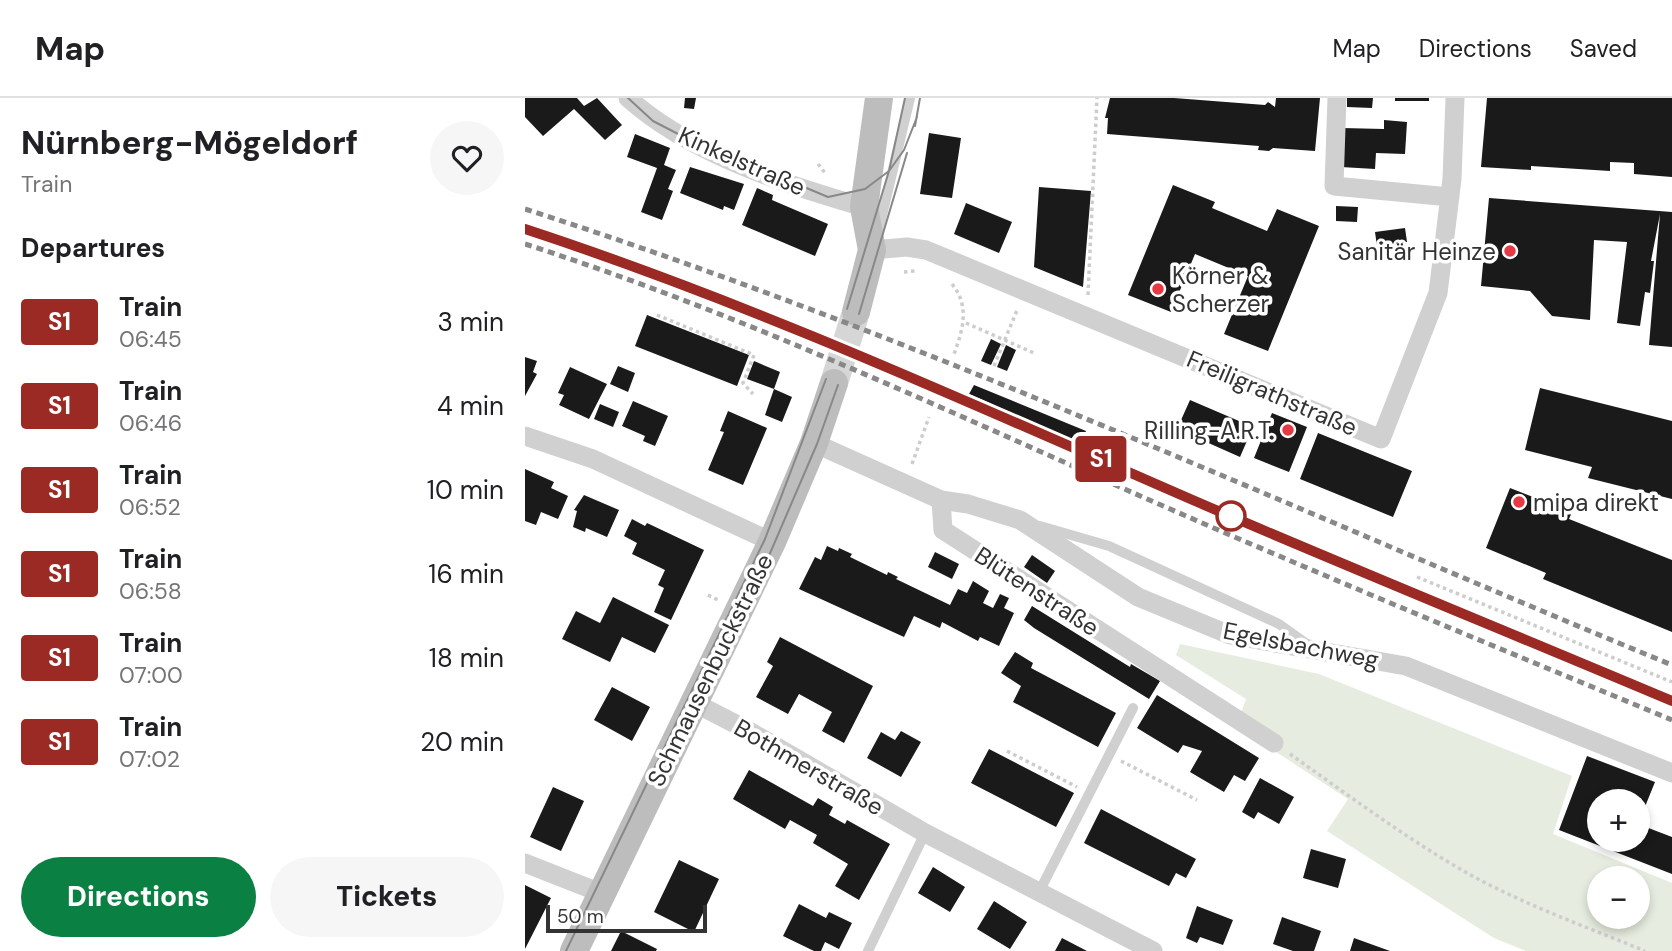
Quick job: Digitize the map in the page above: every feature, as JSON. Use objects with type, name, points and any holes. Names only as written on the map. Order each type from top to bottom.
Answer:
[{"type":"street","name":"Kinkelstraße","points":[[628,98],[653,121],[715,152],[812,192],[865,206]]},
{"type":"street","points":[[856,312],[872,250],[865,206],[879,98]]},
{"type":"street","points":[[1337,98],[1334,186],[1450,197]]},
{"type":"street","name":"Freiligrathstraße","points":[[872,250],[907,247],[926,250],[1087,314],[1381,439],[1438,293],[1450,197],[1455,98]]},
{"type":"street","name":"Schmausenbuckstraße","points":[[574,951],[772,542],[814,443],[834,383]]},
{"type":"street","points":[[525,436],[593,459],[772,542]]},
{"type":"street","points":[[814,443],[941,500]]},
{"type":"street","name":"Egelsbachweg","points":[[941,500],[968,504],[1020,520],[1138,597],[1230,635],[1406,666],[1672,773]]},
{"type":"street","name":"Blütenstraße","points":[[941,500],[943,530],[1274,743]]},
{"type":"street","name":"Bothmerstraße","points":[[693,702],[749,730],[925,833],[1038,894],[1153,951]]},
{"type":"street","points":[[525,863],[601,893]]},
{"type":"lane","points":[[872,250],[886,206],[910,98]]},
{"type":"lane","points":[[1020,520],[1109,546],[1279,624],[1315,650]]},
{"type":"lane","points":[[1038,894],[1133,708]]},
{"type":"lane","points":[[868,951],[925,833]]},
{"type":"path","points":[[1087,314],[1097,98]]},
{"type":"path","points":[[818,164],[828,177]]},
{"type":"path","points":[[904,272],[922,272]]},
{"type":"path","points":[[942,279],[957,290],[966,323],[954,354]]},
{"type":"path","points":[[994,366],[1025,290]]},
{"type":"path","points":[[657,315],[754,355],[743,383],[753,394]]},
{"type":"path","points":[[966,323],[1034,353]]},
{"type":"path","points":[[911,466],[929,417]]},
{"type":"path","points":[[1416,577],[1672,682]]},
{"type":"path","points":[[1274,743],[1422,846],[1478,878],[1528,903],[1645,951]]},
{"type":"path","points":[[1007,751],[1090,793]]},
{"type":"path","points":[[1109,755],[1197,800]]},
{"type":"shaded area","points":[[1180,644],[1319,674],[1572,776],[1553,834],[1587,848],[1587,852],[1597,852],[1631,866],[1587,866],[1587,929],[1650,929],[1650,874],[1672,883],[1672,951],[1526,951],[1494,938],[1327,831],[1348,799],[1270,748],[1241,713],[1246,699],[1176,655]]},
{"type":"building","points":[[525,98],[577,98],[584,106],[597,98],[622,125],[605,140],[574,109],[543,136],[525,117]]},
{"type":"building","points":[[685,98],[696,98],[694,109],[684,108]]},
{"type":"building","points":[[1110,98],[1174,98],[1265,105],[1268,102],[1275,107],[1276,98],[1320,98],[1315,151],[1273,148],[1269,151],[1258,150],[1259,146],[1107,134],[1108,118],[1105,118]]},
{"type":"building","points":[[1347,98],[1373,98],[1372,108],[1347,107]]},
{"type":"building","points":[[1395,98],[1429,98],[1429,101],[1395,101]]},
{"type":"building","points":[[1487,98],[1672,98],[1672,177],[1634,174],[1634,163],[1610,162],[1610,171],[1531,166],[1531,170],[1481,167]]},
{"type":"building","points":[[1384,120],[1407,122],[1405,154],[1376,153],[1375,169],[1341,167],[1342,128],[1384,129]]},
{"type":"building","points":[[929,133],[961,138],[952,198],[920,194]]},
{"type":"building","points":[[635,134],[670,148],[664,165],[676,170],[668,189],[673,191],[662,220],[641,212],[657,168],[627,157]]},
{"type":"building","points":[[690,167],[744,184],[734,210],[724,206],[723,210],[680,193]]},
{"type":"building","points":[[1173,185],[1215,202],[1212,208],[1267,231],[1277,209],[1319,226],[1268,351],[1224,334],[1248,276],[1195,254],[1171,312],[1128,295]]},
{"type":"building","points":[[1039,187],[1091,191],[1083,287],[1034,267]]},
{"type":"building","points":[[757,188],[773,195],[772,200],[828,224],[815,256],[742,225]]},
{"type":"building","points":[[1489,198],[1672,212],[1672,347],[1649,345],[1660,214],[1651,261],[1654,261],[1650,293],[1645,292],[1640,326],[1617,323],[1627,242],[1594,240],[1590,320],[1552,316],[1530,291],[1481,286]]},
{"type":"building","points":[[966,203],[1012,222],[999,253],[954,234]]},
{"type":"building","points":[[1336,206],[1358,207],[1357,222],[1336,221]]},
{"type":"building","points":[[1405,228],[1407,242],[1377,246],[1375,232]]},
{"type":"building","points":[[647,315],[749,355],[737,386],[635,346]]},
{"type":"building","points":[[991,339],[1001,344],[991,365],[981,361]]},
{"type":"building","points":[[1006,345],[1016,350],[1007,371],[997,367]]},
{"type":"building","points":[[525,357],[537,361],[533,372],[537,374],[525,396]]},
{"type":"building","points":[[754,361],[780,372],[774,389],[747,379]]},
{"type":"building","points":[[618,366],[635,373],[628,392],[610,384]]},
{"type":"building","points":[[570,367],[607,384],[589,419],[559,405],[564,395],[558,393]]},
{"type":"building","points":[[974,385],[1086,431],[1080,443],[969,394]]},
{"type":"building","points":[[1540,388],[1672,421],[1672,499],[1588,478],[1592,467],[1525,450]]},
{"type":"building","points":[[774,389],[792,397],[782,422],[765,415]]},
{"type":"building","points":[[1190,400],[1253,427],[1240,457],[1177,429]]},
{"type":"building","points":[[633,401],[668,416],[655,446],[643,441],[645,436],[622,426]]},
{"type":"building","points":[[600,404],[619,412],[613,427],[594,419]]},
{"type":"building","points":[[728,411],[767,428],[743,485],[708,470],[724,432],[720,431]]},
{"type":"building","points":[[1272,413],[1307,427],[1289,472],[1254,458]]},
{"type":"building","points":[[1318,433],[1412,471],[1393,517],[1300,479]]},
{"type":"building","points":[[525,469],[554,482],[551,488],[568,496],[558,519],[541,512],[536,525],[525,521]]},
{"type":"building","points":[[1510,488],[1572,512],[1569,519],[1672,560],[1672,632],[1543,579],[1546,573],[1486,548]]},
{"type":"building","points":[[584,495],[619,510],[607,537],[586,528],[585,532],[573,527],[577,511],[574,510]]},
{"type":"building","points":[[632,519],[645,526],[647,523],[704,550],[671,620],[654,612],[664,588],[658,585],[665,570],[632,554],[637,543],[624,536]]},
{"type":"building","points":[[827,546],[852,554],[850,557],[887,575],[888,572],[898,577],[896,579],[950,605],[958,589],[967,593],[973,581],[989,591],[983,603],[993,608],[1000,594],[1009,598],[1004,608],[1014,613],[999,646],[980,637],[978,641],[942,622],[940,628],[914,616],[904,637],[799,589],[815,557],[821,560]]},
{"type":"building","points":[[935,552],[959,564],[952,579],[928,567]]},
{"type":"building","points":[[1032,555],[1055,571],[1047,583],[1024,567]]},
{"type":"building","points":[[613,597],[669,625],[655,653],[622,637],[610,662],[562,639],[576,611],[600,623]]},
{"type":"building","points":[[1032,606],[1130,667],[1131,664],[1160,681],[1149,699],[1034,628],[1024,620]]},
{"type":"building","points":[[780,637],[873,686],[844,743],[822,731],[832,712],[799,694],[788,714],[756,697],[773,666],[767,662]]},
{"type":"building","points":[[1015,652],[1033,663],[1031,668],[1116,713],[1098,747],[1013,702],[1021,686],[1001,673]]},
{"type":"building","points":[[612,687],[650,707],[632,741],[594,720]]},
{"type":"building","points":[[1157,695],[1259,758],[1245,781],[1234,775],[1224,792],[1190,772],[1202,751],[1183,745],[1178,753],[1137,728]]},
{"type":"building","points":[[901,731],[921,742],[901,777],[867,758],[881,732],[895,740]]},
{"type":"building","points":[[989,749],[1074,793],[1056,827],[971,783]]},
{"type":"building","points":[[1587,756],[1655,782],[1650,794],[1650,789],[1587,789],[1587,841],[1559,830]]},
{"type":"building","points":[[749,770],[813,806],[818,798],[833,807],[829,815],[845,824],[847,820],[890,844],[859,900],[835,886],[848,864],[813,843],[817,835],[790,820],[785,829],[733,799]]},
{"type":"building","points":[[1260,778],[1294,797],[1279,824],[1258,812],[1254,819],[1242,812]]},
{"type":"building","points":[[553,787],[584,801],[561,851],[530,837]]},
{"type":"building","points":[[1101,809],[1196,859],[1186,878],[1176,873],[1169,886],[1084,843]]},
{"type":"building","points":[[1650,829],[1672,837],[1672,874],[1616,852],[1650,852]]},
{"type":"building","points":[[1311,849],[1346,859],[1338,888],[1303,878]]},
{"type":"building","points":[[679,860],[719,879],[694,932],[654,912]]},
{"type":"building","points":[[933,867],[965,887],[950,912],[918,893]]},
{"type":"building","points":[[525,885],[551,898],[525,949]]},
{"type":"building","points":[[994,901],[1027,922],[1010,949],[977,929]]},
{"type":"building","points":[[799,904],[826,918],[829,912],[852,923],[839,949],[825,942],[821,951],[814,951],[783,936]]},
{"type":"building","points":[[1197,906],[1233,920],[1223,945],[1200,937],[1197,943],[1186,938]]},
{"type":"building","points":[[1282,917],[1321,931],[1314,951],[1293,951],[1273,944]]},
{"type":"building","points":[[621,931],[657,949],[656,951],[611,951]]},
{"type":"building","points":[[1062,938],[1087,951],[1055,951]]},
{"type":"building","points":[[1354,938],[1390,951],[1350,951]]},
{"type":"tunnel","points":[[834,383],[856,312]]},
{"type":"tram line","points":[[628,98],[653,121],[682,136],[828,197],[865,189],[889,171],[904,150],[917,117]]},
{"type":"tram line","points":[[847,309],[889,171],[905,98]]},
{"type":"tram line","points":[[915,126],[920,98]]},
{"type":"tram line","points":[[859,314],[907,153]]},
{"type":"tram line","points":[[566,951],[765,539],[826,379]]},
{"type":"tram line","points":[[768,558],[817,444],[838,385]]},
{"type":"railway","points":[[525,209],[671,258],[960,368],[1672,665]]},
{"type":"railway","points":[[525,229],[701,292],[788,327],[1672,701]]},
{"type":"railway","points":[[525,244],[752,327],[900,389],[1257,547],[1672,720]]},
{"type":"train","name":"S1","points":[[525,229],[615,259],[892,368],[1265,531],[1672,701]]},
{"type":"place","name":"Sanitär Heinze","points":[[1510,251]]},
{"type":"place","name":"Körner & Scherzer","points":[[1158,289]]},
{"type":"place","name":"Rilling-A.R.T.","points":[[1288,430]]},
{"type":"place","name":"mipa direkt","points":[[1519,502]]}]
